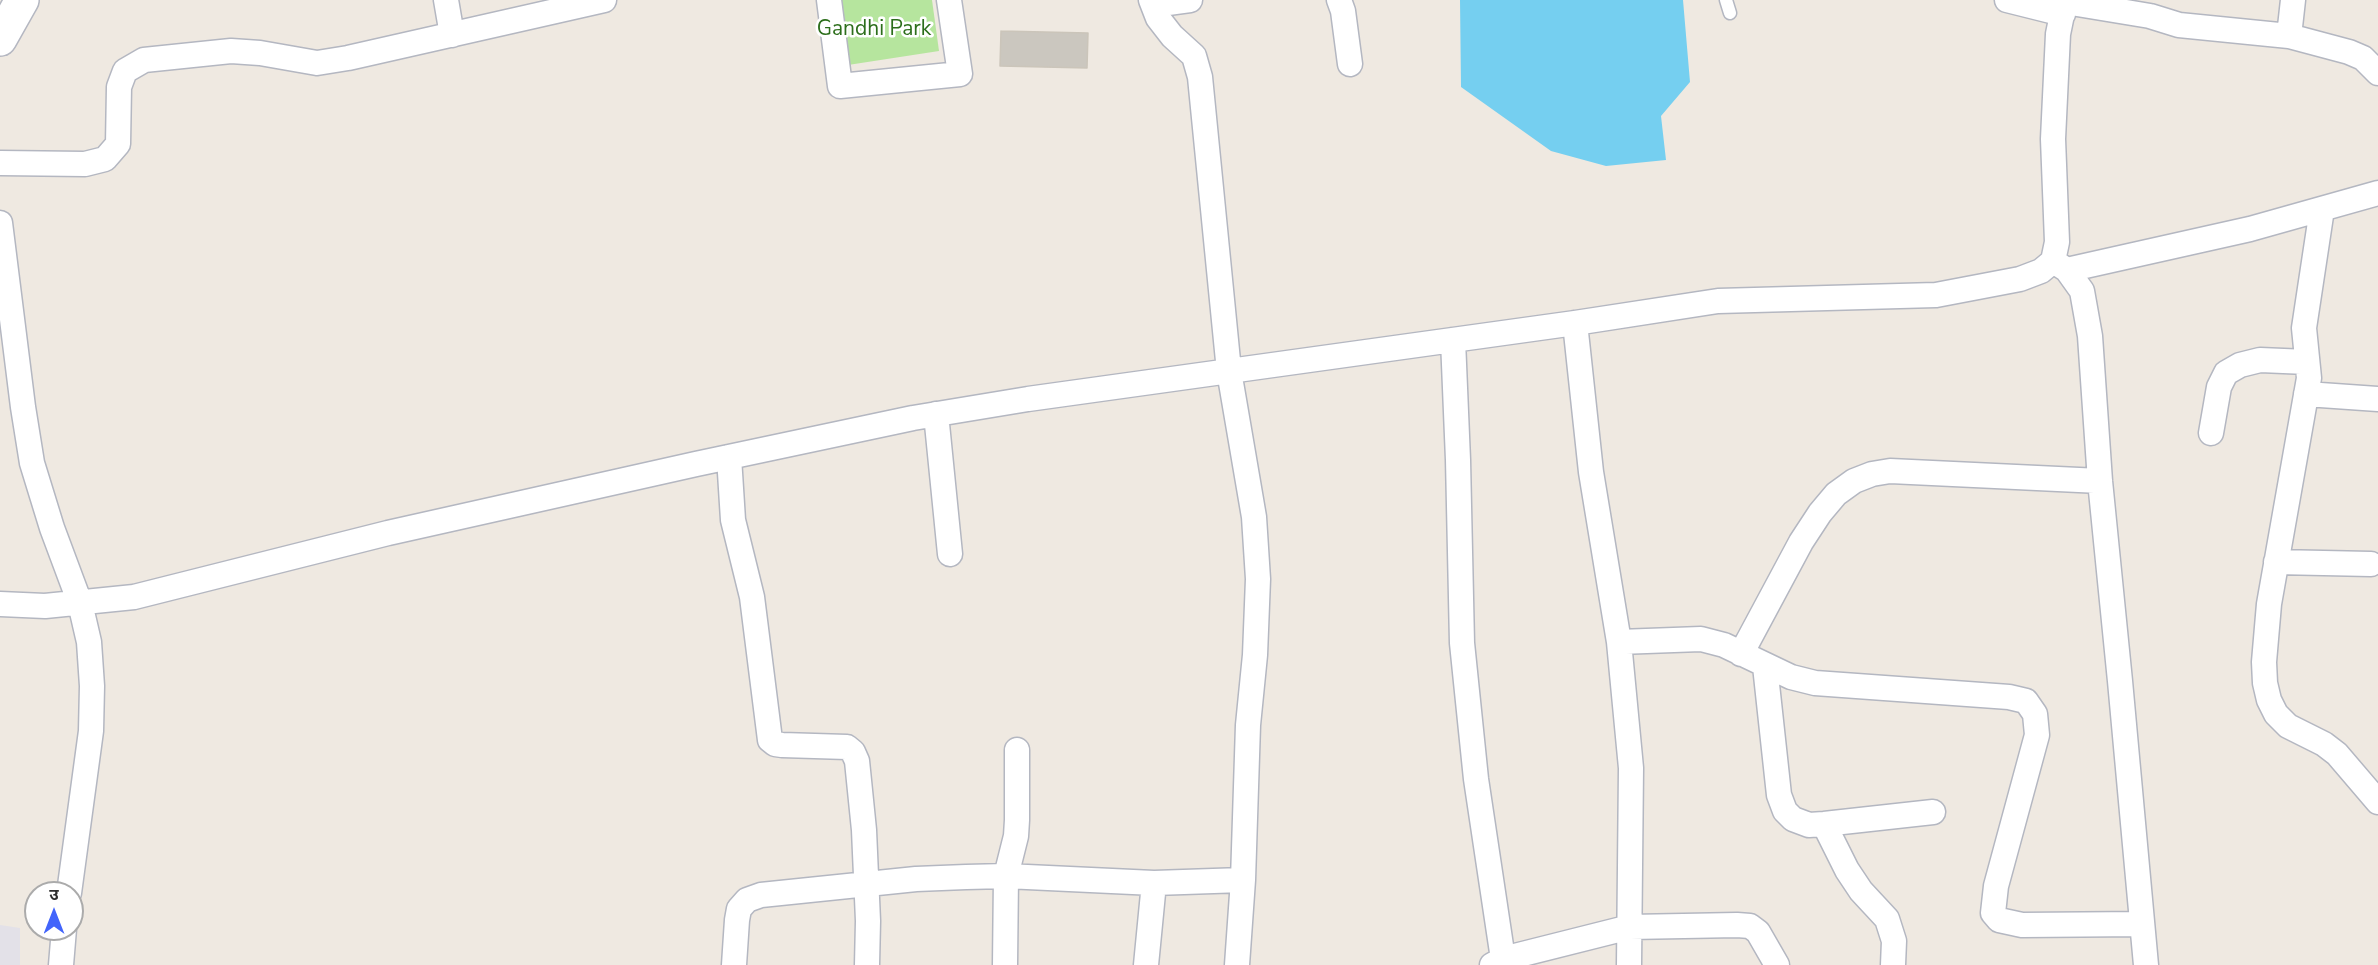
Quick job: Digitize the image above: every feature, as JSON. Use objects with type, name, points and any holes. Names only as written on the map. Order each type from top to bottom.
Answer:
[{"type":"main road","points":[[0,39],[22,0]]},
{"type":"street","points":[[446,0],[452,35]]},
{"type":"street","points":[[829,0],[840,86],[960,74],[949,0]]},
{"type":"street","points":[[1190,0],[1152,2],[1158,18],[1172,36],[1194,56],[1200,77],[1229,371],[1254,517],[1258,579],[1255,655],[1248,725],[1243,880],[1237,965]]},
{"type":"street","points":[[1339,0],[1343,11],[1350,64]]},
{"type":"street","points":[[2007,0],[2139,14],[2179,25],[2289,36],[2349,52],[2363,58],[2378,74]]},
{"type":"street","points":[[2289,36],[2293,0]]},
{"type":"street","points":[[0,163],[85,164],[105,159],[118,144],[119,87],[125,71],[144,60],[231,51],[260,53],[317,63],[452,35],[597,1]]},
{"type":"street","points":[[2064,5],[2058,34],[2053,139],[2057,242],[2060,266],[2082,291],[2086,308],[2146,965]]},
{"type":"street","points":[[0,604],[45,606],[134,597],[388,533],[729,457],[936,414],[1719,301],[1936,295],[2020,279],[2060,266],[2250,229],[2378,193]]},
{"type":"street","points":[[2322,209],[2304,328],[2307,394],[2276,562],[2264,662],[2265,683],[2269,700],[2276,714],[2288,726],[2324,744],[2337,754],[2378,802]]},
{"type":"street","points":[[0,223],[32,463],[52,528],[80,603],[89,642],[92,686],[90,731],[71,881]]},
{"type":"street","points":[[1575,323],[1591,472],[1619,642],[1631,768],[1629,965]]},
{"type":"street","points":[[1453,340],[1462,643],[1497,962],[1630,927],[1750,926],[1765,941],[1777,965]]},
{"type":"street","points":[[2211,433],[2219,387],[2226,374],[2240,365],[2260,360],[2307,362]]},
{"type":"street","points":[[2307,394],[2378,399]]},
{"type":"street","points":[[936,414],[950,554]]},
{"type":"street","points":[[729,457],[733,520],[752,597],[770,740],[782,746],[839,746],[854,752],[859,772],[866,883],[867,965]]},
{"type":"street","points":[[1741,654],[1814,523],[1836,494],[1854,481],[1872,474],[1890,471],[2100,481]]},
{"type":"street","points":[[2276,562],[2371,564]]},
{"type":"street","points":[[1619,642],[1701,639],[1724,645],[1791,677],[1815,683],[2009,697],[2026,701],[2035,714],[2037,735],[1996,886],[1993,913],[1999,920],[2009,924],[2142,924]]},
{"type":"street","points":[[1765,666],[1779,795],[1785,811],[1793,819],[1809,825],[1933,812]]},
{"type":"street","points":[[1005,965],[1006,876],[1016,836],[1017,750]]},
{"type":"street","points":[[1824,824],[1847,870],[1861,891],[1887,919],[1894,941],[1893,965]]},
{"type":"street","points":[[734,965],[737,920],[740,909],[747,900],[761,895],[916,879],[1006,876],[1154,883],[1243,880]]},
{"type":"street","points":[[1146,965],[1154,883]]},
{"type":"street","points":[[60,965],[63,941]]},
{"type":"lane","points":[[1726,0],[1730,13]]},
{"type":"shaded area","points":[[0,925],[20,928],[20,965],[0,965]]},
{"type":"green space","name":"Gandhi Park","points":[[839,0],[932,0],[939,51],[848,65]]},
{"type":"water","points":[[1460,0],[1683,0],[1690,82],[1661,116],[1666,160],[1606,166],[1551,151],[1461,87]]},
{"type":"building","points":[[1001,31],[1088,33],[1087,68],[1000,66]]}]
